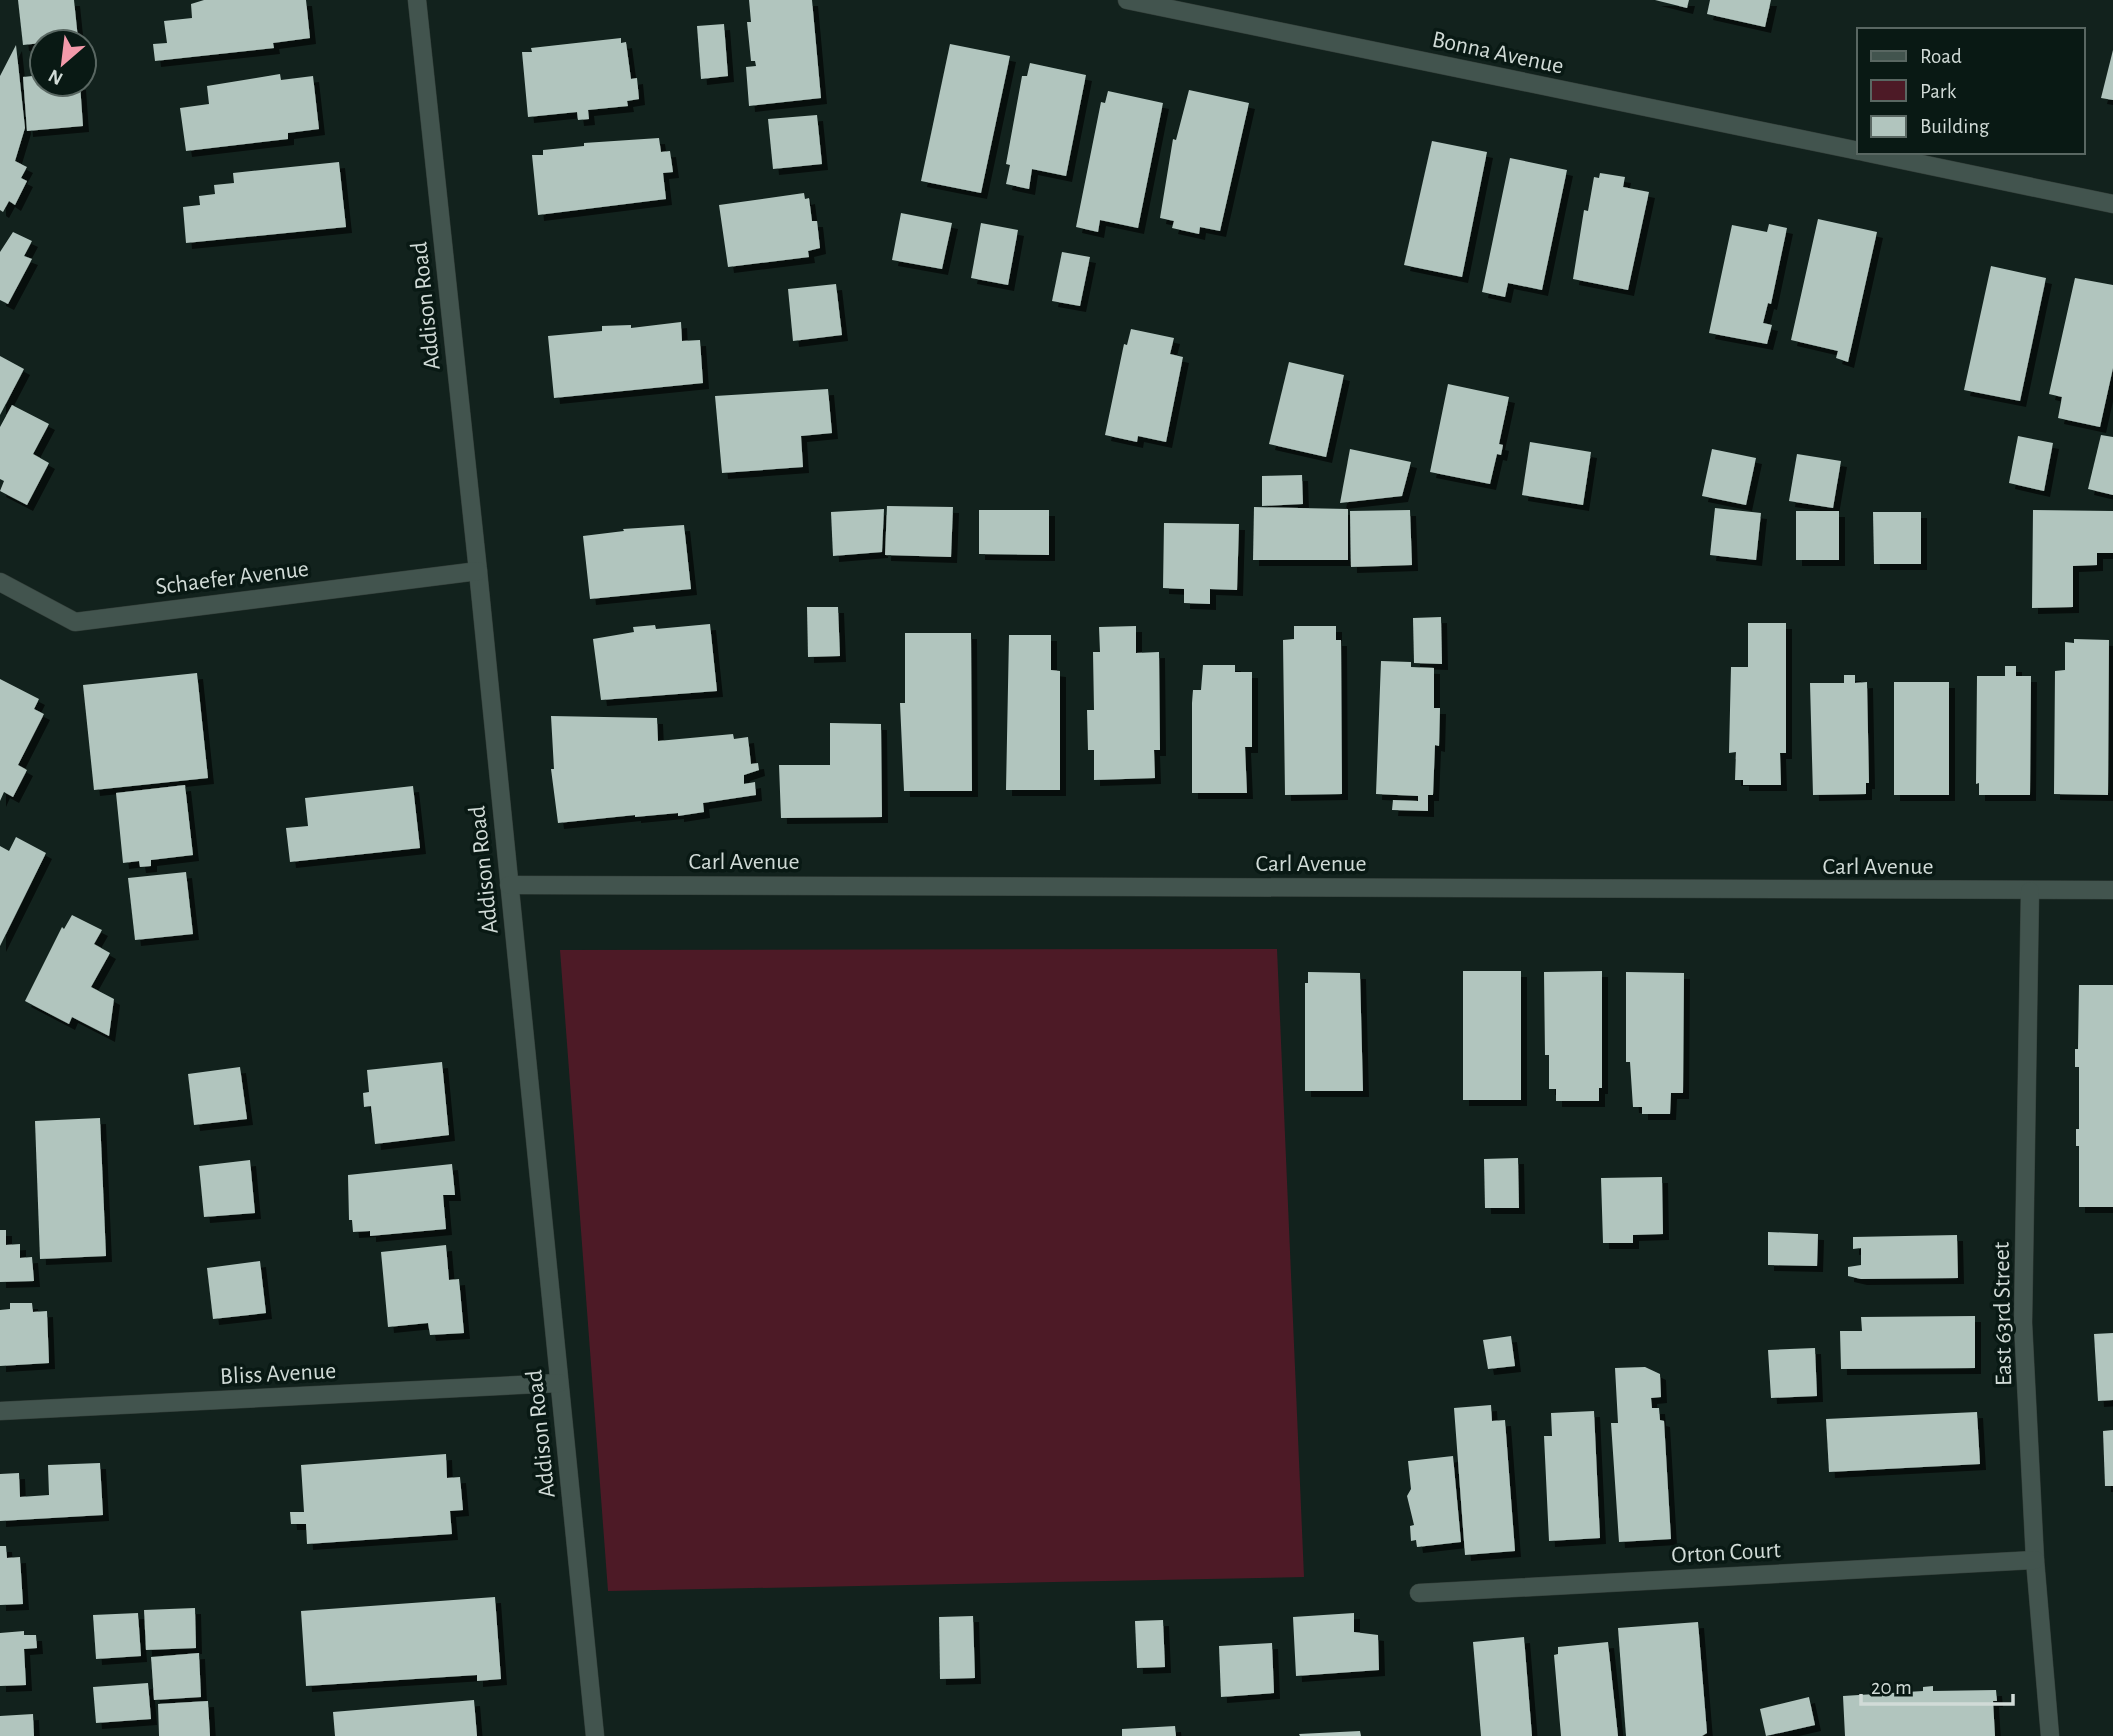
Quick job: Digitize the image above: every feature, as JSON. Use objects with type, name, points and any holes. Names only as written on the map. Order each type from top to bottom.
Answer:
[{"type":"street","name":"Addison Road","points":[[417,0],[478,570],[595,1736]]},
{"type":"street","name":"Bonna Avenue","points":[[1127,0],[1857,151]]},
{"type":"street","name":"Bonna Avenue","points":[[1871,154],[2113,204]]},
{"type":"street","name":"Schaefer Avenue","points":[[0,582],[75,622],[478,570]]},
{"type":"street","name":"Carl Avenue","points":[[509,885],[2113,890]]},
{"type":"street","name":"East 63rd Street","points":[[2030,891],[2023,1323],[2035,1560],[2050,1736]]},
{"type":"street","name":"Bliss Avenue","points":[[0,1411],[559,1383]]},
{"type":"street","name":"Orton Court","points":[[1419,1593],[2035,1560]]},
{"type":"green space","points":[[1277,949],[1304,1577],[608,1591],[560,950]]},
{"type":"building","points":[[18,0],[74,0],[77,28],[28,28],[28,44],[23,45]]},
{"type":"building","points":[[204,0],[306,0],[310,38],[273,43],[274,48],[155,61],[153,44],[167,43],[164,21],[192,18],[191,4]]},
{"type":"building","points":[[749,0],[812,0],[821,98],[749,106],[746,67],[756,66],[755,61],[751,61],[747,22],[751,22]]},
{"type":"building","points":[[1655,0],[1689,0],[1687,8]]},
{"type":"building","points":[[1710,0],[1771,0],[1765,27],[1707,14]]},
{"type":"building","points":[[724,24],[728,76],[701,79],[697,26]]},
{"type":"building","points":[[621,38],[621,43],[626,42],[631,79],[637,78],[639,99],[627,101],[628,106],[588,110],[589,119],[578,120],[577,112],[528,117],[522,52],[532,52],[531,48]]},
{"type":"building","points":[[950,44],[1010,56],[981,193],[921,181]]},
{"type":"building","points":[[16,45],[25,128],[15,161],[27,167],[21,178],[27,181],[15,205],[9,201],[3,212],[0,210],[0,76]]},
{"type":"building","points":[[2113,50],[2113,100],[2101,98]]},
{"type":"building","points":[[1030,63],[1086,75],[1066,176],[1032,169],[1029,189],[1006,184],[1010,165],[1006,164],[1022,76],[1027,76]]},
{"type":"building","points":[[280,74],[281,80],[313,76],[319,129],[288,133],[288,139],[186,151],[180,108],[209,104],[207,86]]},
{"type":"building","points":[[28,76],[28,98],[81,98],[83,126],[27,131],[23,77]]},
{"type":"building","points":[[1189,90],[1249,103],[1220,231],[1200,227],[1199,234],[1172,228],[1174,221],[1160,218],[1173,139],[1176,140]]},
{"type":"building","points":[[1108,91],[1163,103],[1138,228],[1100,220],[1098,232],[1076,227],[1101,102],[1105,103]]},
{"type":"building","points":[[817,115],[822,164],[773,169],[768,119]]},
{"type":"building","points":[[659,138],[661,152],[670,151],[673,172],[663,173],[666,199],[538,215],[532,155],[543,155],[543,150],[584,146],[584,143]]},
{"type":"building","points":[[1432,141],[1487,152],[1462,277],[1404,265]]},
{"type":"building","points":[[1510,158],[1567,170],[1542,290],[1508,283],[1505,297],[1482,292]]},
{"type":"building","points":[[339,162],[346,227],[186,243],[183,207],[200,205],[199,196],[215,194],[214,185],[234,183],[233,173]]},
{"type":"building","points":[[1600,173],[1625,177],[1623,187],[1649,192],[1628,290],[1573,279],[1584,210],[1588,211],[1594,177],[1599,178]]},
{"type":"building","points":[[804,193],[805,199],[809,198],[812,221],[817,221],[820,248],[808,251],[809,257],[728,267],[719,205]]},
{"type":"building","points":[[901,213],[952,223],[942,269],[892,260]]},
{"type":"building","points":[[1818,219],[1877,232],[1848,362],[1836,358],[1838,351],[1791,340]]},
{"type":"building","points":[[981,223],[1018,230],[1008,285],[971,278]]},
{"type":"building","points":[[1769,224],[1787,228],[1771,304],[1768,303],[1763,323],[1772,325],[1767,344],[1709,333],[1732,225],[1767,232]]},
{"type":"building","points":[[13,232],[32,241],[24,256],[32,259],[8,304],[0,300],[0,252]]},
{"type":"building","points":[[1062,252],[1090,257],[1080,306],[1052,301]]},
{"type":"building","points":[[1991,266],[2046,278],[2020,401],[1964,390]]},
{"type":"building","points":[[2075,278],[2113,285],[2113,368],[2100,427],[2058,418],[2062,397],[2049,394]]},
{"type":"building","points":[[836,284],[842,335],[793,341],[788,289]]},
{"type":"building","points":[[681,322],[682,341],[700,340],[703,383],[554,398],[548,336],[602,331],[602,326],[631,325],[631,328]]},
{"type":"building","points":[[1131,329],[1174,338],[1170,354],[1183,357],[1166,442],[1138,436],[1137,442],[1105,435],[1124,344],[1127,345]]},
{"type":"building","points":[[0,356],[24,369],[0,415]]},
{"type":"building","points":[[1289,362],[1344,375],[1326,457],[1269,444]]},
{"type":"building","points":[[1448,384],[1509,397],[1499,444],[1503,445],[1501,455],[1497,454],[1490,484],[1430,472]]},
{"type":"building","points":[[828,389],[832,433],[801,436],[803,467],[722,473],[715,396]]},
{"type":"building","points":[[12,405],[49,424],[33,454],[49,463],[27,505],[0,491],[4,481],[0,479],[0,427]]},
{"type":"building","points":[[2101,435],[2113,437],[2113,495],[2088,489]]},
{"type":"building","points":[[2018,436],[2053,443],[2044,491],[2009,483]]},
{"type":"building","points":[[1530,442],[1591,452],[1583,505],[1522,495]]},
{"type":"building","points":[[1350,449],[1411,462],[1402,496],[1340,503]]},
{"type":"building","points":[[1712,449],[1756,458],[1746,505],[1702,496]]},
{"type":"building","points":[[1797,454],[1841,461],[1833,508],[1789,501]]},
{"type":"building","points":[[1302,475],[1303,504],[1262,506],[1262,476]]},
{"type":"building","points":[[887,506],[953,507],[951,557],[885,555]]},
{"type":"building","points":[[1254,507],[1348,509],[1348,560],[1253,560]]},
{"type":"building","points":[[1715,508],[1761,513],[1756,560],[1710,555]]},
{"type":"building","points":[[884,509],[882,552],[833,556],[831,512]]},
{"type":"building","points":[[979,510],[1049,510],[1049,555],[979,554]]},
{"type":"building","points":[[1410,510],[1412,565],[1351,567],[1350,511]]},
{"type":"building","points":[[2033,510],[2113,511],[2113,553],[2097,553],[2097,565],[2073,566],[2073,607],[2032,608]]},
{"type":"building","points":[[1796,511],[1839,511],[1839,560],[1796,560]]},
{"type":"building","points":[[1873,512],[1921,512],[1921,564],[1874,564]]},
{"type":"building","points":[[1164,523],[1239,524],[1237,590],[1210,589],[1210,604],[1184,603],[1184,589],[1163,588]]},
{"type":"building","points":[[684,525],[691,589],[590,599],[583,536],[624,531],[623,529]]},
{"type":"building","points":[[807,607],[838,607],[840,656],[808,657]]},
{"type":"building","points":[[1441,617],[1442,664],[1414,663],[1413,618]]},
{"type":"building","points":[[1748,623],[1786,623],[1786,753],[1780,753],[1781,785],[1743,785],[1743,780],[1735,780],[1736,752],[1729,753],[1731,667],[1748,667]]},
{"type":"building","points":[[710,624],[717,691],[601,700],[593,639],[634,632],[633,627],[655,625],[656,629]]},
{"type":"building","points":[[1136,626],[1136,653],[1159,652],[1160,750],[1154,750],[1155,778],[1094,780],[1094,750],[1088,750],[1087,710],[1094,710],[1093,652],[1100,652],[1099,627]]},
{"type":"building","points":[[1294,626],[1336,626],[1336,640],[1341,640],[1342,794],[1285,795],[1283,640],[1294,639]]},
{"type":"building","points":[[905,633],[971,633],[972,791],[904,791],[900,703],[905,703]]},
{"type":"building","points":[[1009,635],[1051,635],[1051,670],[1060,671],[1060,790],[1006,790]]},
{"type":"building","points":[[2074,639],[2109,640],[2108,795],[2054,794],[2055,671],[2065,670],[2065,642],[2074,643]]},
{"type":"building","points":[[1381,661],[1411,662],[1411,667],[1434,668],[1434,708],[1440,708],[1439,746],[1435,745],[1433,795],[1428,795],[1428,811],[1392,810],[1393,800],[1418,801],[1418,796],[1376,794]]},
{"type":"building","points":[[1203,665],[1235,665],[1235,672],[1252,672],[1252,747],[1245,747],[1247,793],[1192,793],[1193,690],[1201,690]]},
{"type":"building","points":[[2005,666],[2016,666],[2016,676],[2031,676],[2030,795],[1979,795],[1979,783],[1976,784],[1977,676],[2005,676]]},
{"type":"building","points":[[197,673],[208,778],[94,790],[83,685]]},
{"type":"building","points":[[1844,675],[1855,675],[1855,683],[1867,682],[1869,783],[1866,783],[1866,794],[1813,795],[1810,683],[1844,683]]},
{"type":"building","points":[[0,679],[39,699],[34,709],[44,714],[18,765],[27,770],[13,797],[4,792],[0,801]]},
{"type":"building","points":[[1894,682],[1949,682],[1949,795],[1894,795]]},
{"type":"building","points":[[551,716],[657,718],[658,741],[733,734],[734,739],[748,737],[751,764],[758,763],[759,770],[744,775],[744,784],[755,782],[756,795],[703,803],[704,812],[678,816],[678,813],[635,815],[558,823],[551,769],[554,769]]},
{"type":"building","points":[[830,723],[881,724],[882,817],[781,818],[779,765],[830,765]]},
{"type":"building","points":[[185,785],[193,855],[151,860],[151,866],[140,867],[139,861],[123,863],[116,793]]},
{"type":"building","points":[[413,786],[420,848],[290,862],[286,828],[308,826],[305,798]]},
{"type":"building","points":[[16,837],[46,853],[0,946],[0,846],[9,851]]},
{"type":"building","points":[[186,872],[193,934],[135,940],[128,878]]},
{"type":"building","points":[[72,915],[102,930],[94,944],[110,953],[91,987],[114,999],[109,1036],[72,1017],[69,1024],[25,1001],[62,927],[64,929]]},
{"type":"building","points":[[1463,971],[1521,971],[1521,1100],[1463,1100]]},
{"type":"building","points":[[1602,971],[1602,1088],[1599,1088],[1599,1101],[1556,1101],[1556,1089],[1549,1089],[1549,1055],[1545,1055],[1544,972]]},
{"type":"building","points":[[1308,972],[1360,973],[1363,1091],[1305,1091],[1305,983],[1308,983]]},
{"type":"building","points":[[1626,972],[1684,973],[1683,1093],[1671,1093],[1670,1114],[1642,1114],[1642,1107],[1633,1107],[1630,1062],[1626,1062]]},
{"type":"building","points":[[2079,985],[2113,985],[2113,1207],[2079,1207],[2079,1146],[2076,1146],[2076,1129],[2079,1129],[2079,1067],[2075,1067],[2075,1049],[2078,1049]]},
{"type":"building","points":[[442,1062],[449,1135],[375,1144],[371,1106],[364,1107],[363,1093],[369,1092],[367,1070]]},
{"type":"building","points":[[240,1067],[247,1119],[194,1125],[188,1074]]},
{"type":"building","points":[[100,1118],[106,1256],[40,1259],[35,1121]]},
{"type":"building","points":[[1518,1158],[1519,1208],[1485,1208],[1484,1159]]},
{"type":"building","points":[[250,1160],[255,1213],[204,1217],[199,1166]]},
{"type":"building","points":[[452,1164],[455,1195],[443,1195],[446,1229],[370,1236],[370,1231],[353,1232],[352,1220],[349,1220],[348,1175]]},
{"type":"building","points":[[1662,1177],[1663,1234],[1633,1235],[1633,1243],[1603,1243],[1601,1178]]},
{"type":"building","points":[[0,1230],[6,1230],[6,1245],[20,1244],[20,1258],[32,1257],[34,1281],[0,1282]]},
{"type":"building","points":[[1768,1232],[1818,1234],[1817,1266],[1768,1265]]},
{"type":"building","points":[[1957,1235],[1958,1278],[1861,1279],[1848,1276],[1848,1267],[1861,1265],[1861,1248],[1853,1249],[1853,1237]]},
{"type":"building","points":[[446,1245],[449,1280],[459,1279],[464,1333],[430,1335],[428,1323],[388,1327],[381,1252]]},
{"type":"building","points":[[260,1261],[266,1313],[213,1319],[207,1268]]},
{"type":"building","points":[[10,1303],[32,1303],[33,1312],[47,1311],[49,1363],[0,1366],[0,1310],[10,1309]]},
{"type":"building","points":[[1975,1316],[1975,1368],[1841,1369],[1840,1331],[1862,1331],[1861,1317]]},
{"type":"building","points":[[2113,1333],[2113,1400],[2098,1401],[2094,1334]]},
{"type":"building","points":[[1511,1336],[1515,1366],[1488,1369],[1483,1340]]},
{"type":"building","points":[[1815,1348],[1817,1396],[1771,1398],[1768,1350]]},
{"type":"building","points":[[1645,1367],[1660,1374],[1661,1397],[1651,1398],[1652,1408],[1659,1408],[1660,1420],[1664,1421],[1671,1539],[1619,1542],[1611,1423],[1618,1423],[1615,1368]]},
{"type":"building","points":[[1491,1405],[1492,1421],[1505,1420],[1515,1551],[1465,1555],[1454,1408]]},
{"type":"building","points":[[1594,1411],[1600,1538],[1549,1541],[1544,1436],[1552,1436],[1551,1413]]},
{"type":"building","points":[[1977,1412],[1980,1464],[1829,1472],[1826,1419]]},
{"type":"building","points":[[2113,1430],[2113,1486],[2105,1486],[2103,1431]]},
{"type":"building","points":[[446,1454],[447,1478],[460,1477],[463,1510],[450,1511],[452,1534],[307,1544],[306,1524],[291,1524],[290,1512],[304,1512],[301,1465]]},
{"type":"building","points":[[1453,1456],[1461,1542],[1417,1547],[1416,1540],[1411,1541],[1410,1526],[1414,1525],[1407,1496],[1411,1489],[1408,1461]]},
{"type":"building","points":[[100,1463],[103,1515],[0,1521],[0,1474],[19,1473],[20,1497],[49,1495],[48,1465]]},
{"type":"building","points":[[0,1546],[6,1546],[7,1558],[20,1557],[23,1604],[0,1605]]},
{"type":"building","points":[[495,1597],[501,1679],[477,1681],[477,1675],[306,1686],[301,1611]]},
{"type":"building","points":[[195,1608],[196,1648],[146,1650],[144,1610]]},
{"type":"building","points":[[138,1613],[141,1656],[96,1659],[93,1615]]},
{"type":"building","points":[[1354,1613],[1354,1632],[1378,1635],[1379,1670],[1296,1676],[1293,1617]]},
{"type":"building","points":[[973,1616],[975,1678],[940,1679],[939,1617]]},
{"type":"building","points":[[1163,1620],[1165,1667],[1137,1668],[1135,1621]]},
{"type":"building","points":[[1698,1622],[1707,1733],[1702,1736],[1626,1736],[1618,1628]]},
{"type":"building","points":[[24,1631],[24,1635],[36,1635],[37,1648],[24,1649],[26,1685],[0,1686],[0,1633]]},
{"type":"building","points":[[1524,1637],[1532,1736],[1481,1736],[1473,1642]]},
{"type":"building","points":[[1608,1642],[1618,1736],[1561,1736],[1554,1655],[1558,1654],[1558,1647]]},
{"type":"building","points":[[1272,1643],[1274,1693],[1221,1697],[1219,1646]]},
{"type":"building","points":[[199,1653],[201,1697],[154,1700],[151,1657]]},
{"type":"building","points":[[148,1683],[151,1719],[96,1723],[93,1687]]},
{"type":"building","points":[[1933,1686],[1933,1691],[1996,1690],[1997,1701],[1993,1701],[1995,1736],[1845,1736],[1843,1696],[1923,1691],[1923,1687]]},
{"type":"building","points":[[1809,1697],[1815,1725],[1766,1736],[1760,1709]]},
{"type":"building","points":[[474,1700],[477,1736],[335,1736],[333,1712]]},
{"type":"building","points":[[208,1701],[210,1736],[159,1736],[158,1704]]},
{"type":"building","points":[[33,1714],[34,1736],[0,1736],[0,1716]]},
{"type":"building","points":[[1175,1726],[1176,1736],[1122,1736],[1122,1729]]},
{"type":"building","points":[[1360,1731],[1361,1736],[1299,1734]]}]
